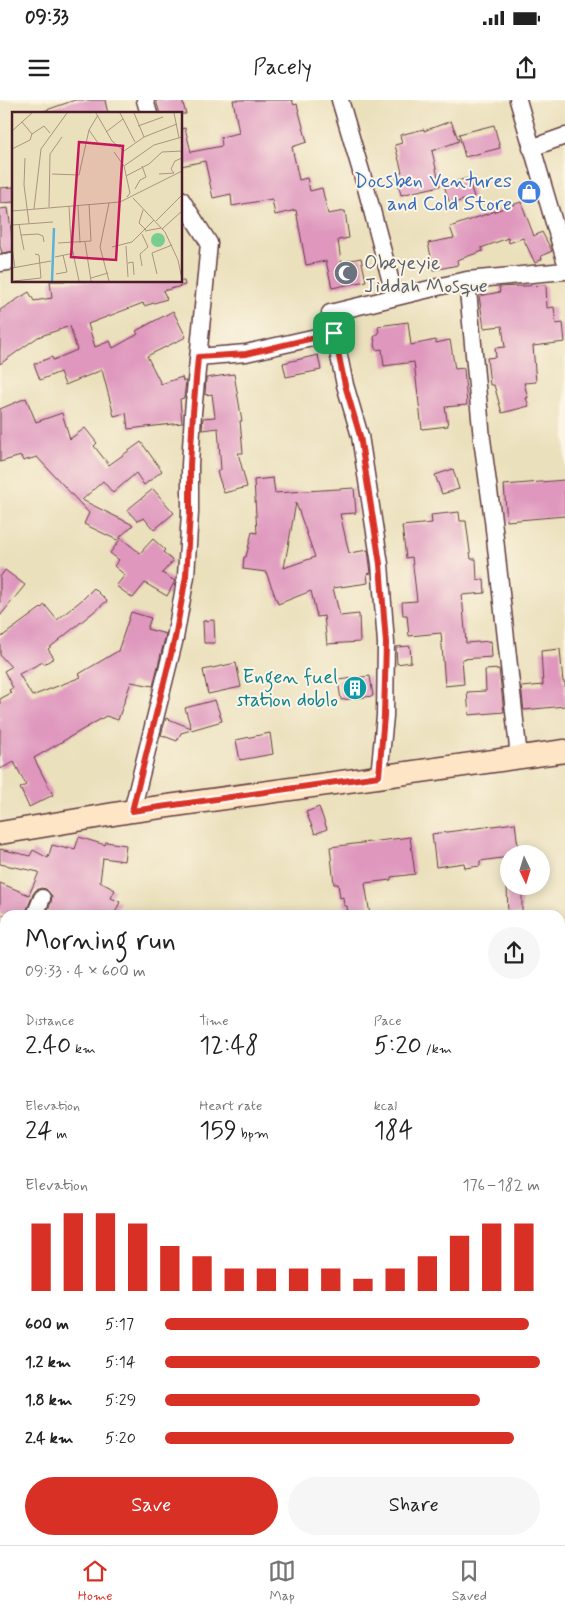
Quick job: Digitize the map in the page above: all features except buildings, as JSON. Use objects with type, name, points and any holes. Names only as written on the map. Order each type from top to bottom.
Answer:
[{"type":"main road","points":[[0,833],[132,811],[565,751]]},
{"type":"street","points":[[340,100],[395,297]]},
{"type":"street","points":[[518,100],[565,260]]},
{"type":"street","points":[[531,148],[565,136]]},
{"type":"street","points":[[132,811],[175,638],[186,576],[193,413],[209,243],[182,201]]},
{"type":"street","points":[[379,776],[384,716],[386,643],[380,564],[360,436],[345,385],[330,313],[466,280],[565,271]]},
{"type":"street","points":[[466,280],[482,439],[493,520],[519,757]]},
{"type":"street","points":[[198,357],[246,354],[334,333]]},
{"type":"street","points":[[38,910],[42,898]]},
{"type":"place","name":"Docsben Ventures and Cold Store","points":[[529,192]]},
{"type":"place","name":"Obeyeyie Jiddah Mosque","points":[[346,273]]},
{"type":"place","name":"Engen fuel station doblo","points":[[355,688]]},
{"type":"route","points":[[334,333],[345,385],[360,436],[380,564],[386,643],[384,716],[379,776],[132,811],[175,638],[186,576],[190,513],[190,465],[198,357],[246,354],[334,333]]}]
